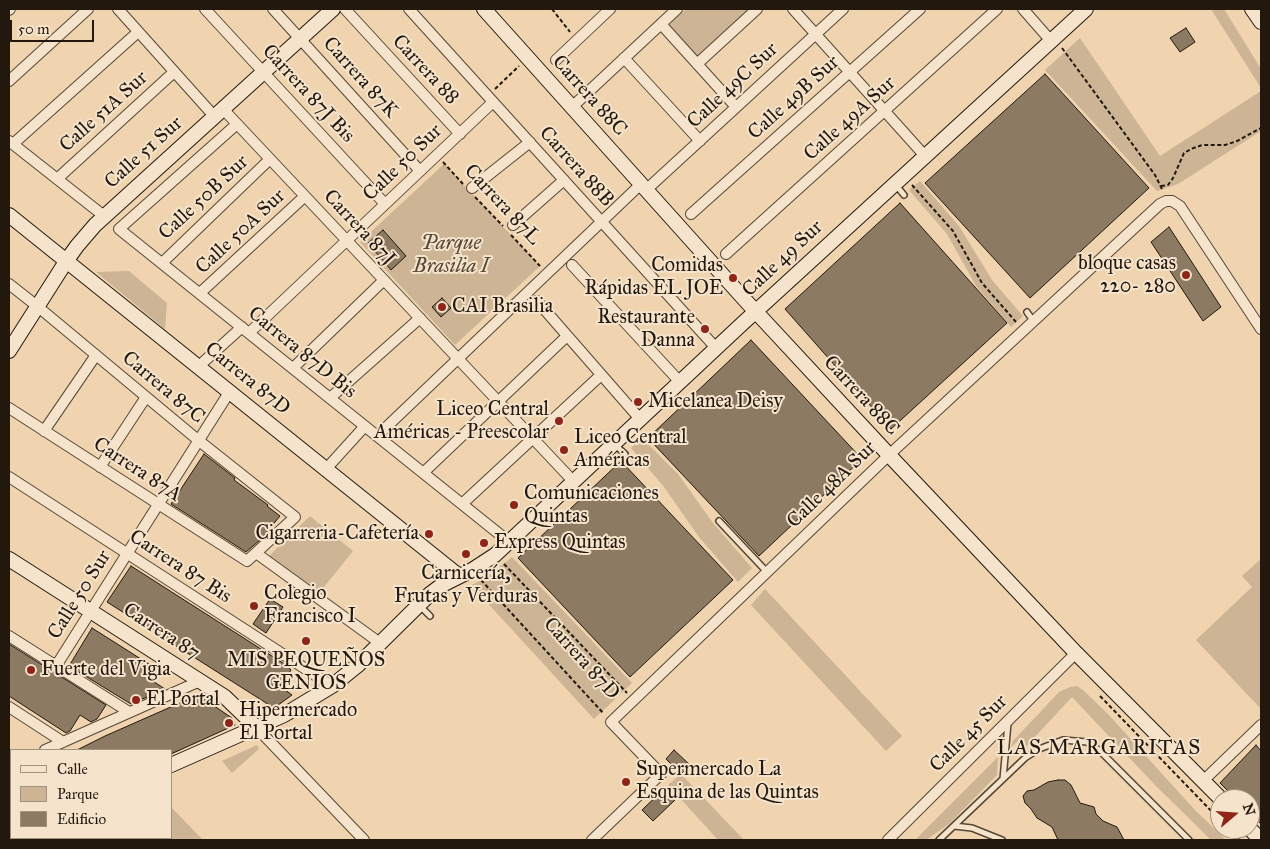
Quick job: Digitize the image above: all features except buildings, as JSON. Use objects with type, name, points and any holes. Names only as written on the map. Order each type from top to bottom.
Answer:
[{"type":"street","points":[[9,81],[88,9]]},
{"type":"street","name":"Carrera 87J","points":[[118,9],[174,72],[219,113],[237,124],[573,481]]},
{"type":"street","name":"Carrera 87J Bis","points":[[205,9],[386,204]]},
{"type":"street","name":"Carrera 87K","points":[[273,9],[420,171]]},
{"type":"street","name":"Calle 51 Sur","points":[[10,345],[67,260],[86,235],[104,216],[333,9]]},
{"type":"street","name":"Carrera 88","points":[[345,9],[460,134]]},
{"type":"street","name":"Carrera 88B","points":[[409,9],[716,348]]},
{"type":"street","name":"Carrera 88C","points":[[484,9],[756,312],[888,455],[1076,653],[1212,789]]},
{"type":"street","points":[[556,60],[576,39],[610,9]]},
{"type":"street","points":[[572,107],[677,9]]},
{"type":"street","points":[[697,64],[756,9]]},
{"type":"street","points":[[793,9],[925,156]]},
{"type":"street","name":"Calle 49C Sur","points":[[377,436],[602,222],[700,141],[843,9]]},
{"type":"street","name":"Calle 49B Sur","points":[[691,214],[920,9]]},
{"type":"street","name":"Calle 49A Sur","points":[[726,254],[997,9]]},
{"type":"street","points":[[1023,9],[1052,39]]},
{"type":"street","name":"Calle 49 Sur","points":[[172,765],[284,715],[332,686],[358,665],[419,604],[442,585],[466,573],[494,555],[716,348],[901,185],[925,156],[1086,9]]},
{"type":"street","points":[[1252,9],[1261,22]]},
{"type":"street","points":[[661,24],[736,107]]},
{"type":"street","points":[[104,216],[11,143],[138,32]]},
{"type":"street","points":[[624,58],[700,141]]},
{"type":"street","name":"Calle 51A Sur","points":[[57,179],[174,72]]},
{"type":"street","name":"Calle 50 Sur","points":[[199,366],[245,330],[347,241],[460,134],[491,99]]},
{"type":"street","name":"Carrera 87D Bis","points":[[237,124],[119,229],[508,541]]},
{"type":"street","points":[[471,191],[530,142]]},
{"type":"street","name":"Calle 50B Sur","points":[[162,262],[270,160]]},
{"type":"street","points":[[512,225],[564,180]]},
{"type":"street","name":"Calle 50A Sur","points":[[200,293],[305,196]]},
{"type":"street","points":[[1169,201],[1180,206],[1261,329]]},
{"type":"street","name":"Calle 48A Sur","points":[[611,722],[888,455],[1160,204],[1169,201]]},
{"type":"street","name":"Carrera 87D","points":[[9,215],[326,468],[466,573]]},
{"type":"street","points":[[572,265],[680,382]]},
{"type":"street","points":[[293,368],[384,280]]},
{"type":"street","name":"Carrera 87C","points":[[9,284],[198,440],[295,517],[256,553]]},
{"type":"street","points":[[537,302],[640,419]]},
{"type":"street","points":[[330,398],[420,318]]},
{"type":"street","points":[[423,473],[567,336]]},
{"type":"street","points":[[44,431],[96,354]]},
{"type":"street","points":[[462,504],[601,375]]},
{"type":"street","name":"Calle 50 Sur","points":[[56,666],[230,391]]},
{"type":"street","points":[[100,467],[146,397]]},
{"type":"street","name":"Carrera 87A","points":[[9,408],[247,561],[256,553]]},
{"type":"street","points":[[326,468],[365,426]]},
{"type":"street","name":"Carrera 87 Bis","points":[[9,477],[332,686]]},
{"type":"street","points":[[256,553],[380,643]]},
{"type":"street","name":"Carrera 87","points":[[9,559],[231,701],[364,840]]},
{"type":"street","points":[[9,636],[129,712]]},
{"type":"street","name":"Calle 45 Sur","points":[[888,840],[1076,653]]},
{"type":"street","points":[[47,749],[200,681]]},
{"type":"street","points":[[9,707],[64,742]]},
{"type":"street","name":"Carrera 87D","points":[[592,840],[661,774],[611,722]]},
{"type":"street","points":[[1204,781],[1261,724]]},
{"type":"lane","points":[[1027,312],[1034,322]]},
{"type":"lane","points":[[614,444],[625,454]]},
{"type":"lane","points":[[719,521],[766,572]]},
{"type":"lane","points":[[419,604],[430,616]]},
{"type":"lane","points":[[1003,780],[1008,720]]},
{"type":"lane","points":[[939,840],[1025,758],[1050,744],[1063,740],[1087,742],[1099,750],[1189,840]]},
{"type":"lane","points":[[954,826],[972,828],[1002,840]]},
{"type":"path","points":[[552,9],[576,39]]},
{"type":"path","points":[[1052,39],[1155,175],[1169,201]]},
{"type":"path","points":[[491,99],[523,62]]},
{"type":"path","points":[[1161,186],[1168,184],[1173,178],[1184,153],[1202,145],[1225,145],[1237,141],[1261,128]]},
{"type":"path","name":"Carrera 87L","points":[[437,156],[547,274]]},
{"type":"path","points":[[901,185],[953,231],[982,283],[1024,330]]},
{"type":"path","points":[[494,555],[634,700]]},
{"type":"path","name":"Carrera 87D","points":[[466,573],[611,722]]},
{"type":"path","points":[[1100,696],[1210,810]]},
{"type":"green space","points":[[686,9],[751,9],[698,57],[669,25]]},
{"type":"green space","points":[[1211,9],[1224,9],[1261,69],[1261,88]]},
{"type":"green space","points":[[1080,38],[1160,156],[1261,91],[1261,131],[1178,184],[1157,191],[1045,70]]},
{"type":"green space","name":"Parque Brasilia I","points":[[444,164],[540,266],[455,345],[360,242]]},
{"type":"green space","points":[[920,181],[959,226],[992,280],[1023,316],[1011,327],[976,286],[947,234],[909,190]]},
{"type":"green space","points":[[129,271],[167,303],[165,329],[96,272]]},
{"type":"green space","points":[[642,438],[678,474],[713,523],[752,568],[738,582],[699,537],[664,487],[631,448]]},
{"type":"green space","points":[[310,516],[353,551],[320,592],[269,556]]},
{"type":"green space","points":[[512,557],[632,683],[594,719],[471,585],[486,578]]},
{"type":"green space","points":[[1261,559],[1261,709],[1196,640],[1252,587],[1242,576]]},
{"type":"green space","points":[[765,589],[902,736],[886,751],[751,605]]},
{"type":"green space","points":[[1077,686],[1083,690],[1108,714],[1210,824],[1210,839],[1226,840],[1211,840],[1156,786],[1072,697],[1018,755],[1015,752],[1023,746],[1018,741],[1011,747],[1013,741],[1059,692]]},
{"type":"green space","points":[[257,745],[259,749],[232,773],[222,761]]},
{"type":"green space","points":[[998,757],[997,775],[949,824],[926,840],[915,840]]},
{"type":"green space","points":[[681,774],[744,840],[718,840],[668,785]]},
{"type":"green space","points":[[172,808],[203,840],[106,840],[172,839]]},
{"type":"place","name":"bloque casas 220- 280","points":[[1186,275]]},
{"type":"place","name":"Comidas Rápidas EL JOE","points":[[733,278]]},
{"type":"place","name":"CAI Brasilia","points":[[442,307]]},
{"type":"place","name":"Restaurante Danna","points":[[705,329]]},
{"type":"place","name":"Micelanea Deisy","points":[[638,402]]},
{"type":"place","name":"Liceo Central Américas - Preescolar","points":[[559,421]]},
{"type":"place","name":"Liceo Central Américas","points":[[564,450]]},
{"type":"place","name":"Comunicaciones Quintas","points":[[514,505]]},
{"type":"place","name":"Cigarreria-Cafetería","points":[[429,534]]},
{"type":"place","name":"Express Quintas","points":[[484,543]]},
{"type":"place","name":"Carnicería, Frutas y Verduras","points":[[466,554]]},
{"type":"place","name":"Colegio Francisco I","points":[[254,606]]},
{"type":"place","name":"MIS PEQUEÑOS GENIOS","points":[[306,641]]},
{"type":"place","name":"Fuerte del Vigia","points":[[31,670]]},
{"type":"place","name":"El Portal","points":[[136,700]]},
{"type":"place","name":"Hipermercado El Portal","points":[[229,723]]},
{"type":"place","name":"Supermercado La Esquina de las Quintas","points":[[626,782]]},
{"type":"district","name":"LAS MARGARITAS","points":[[1099,749]]}]
